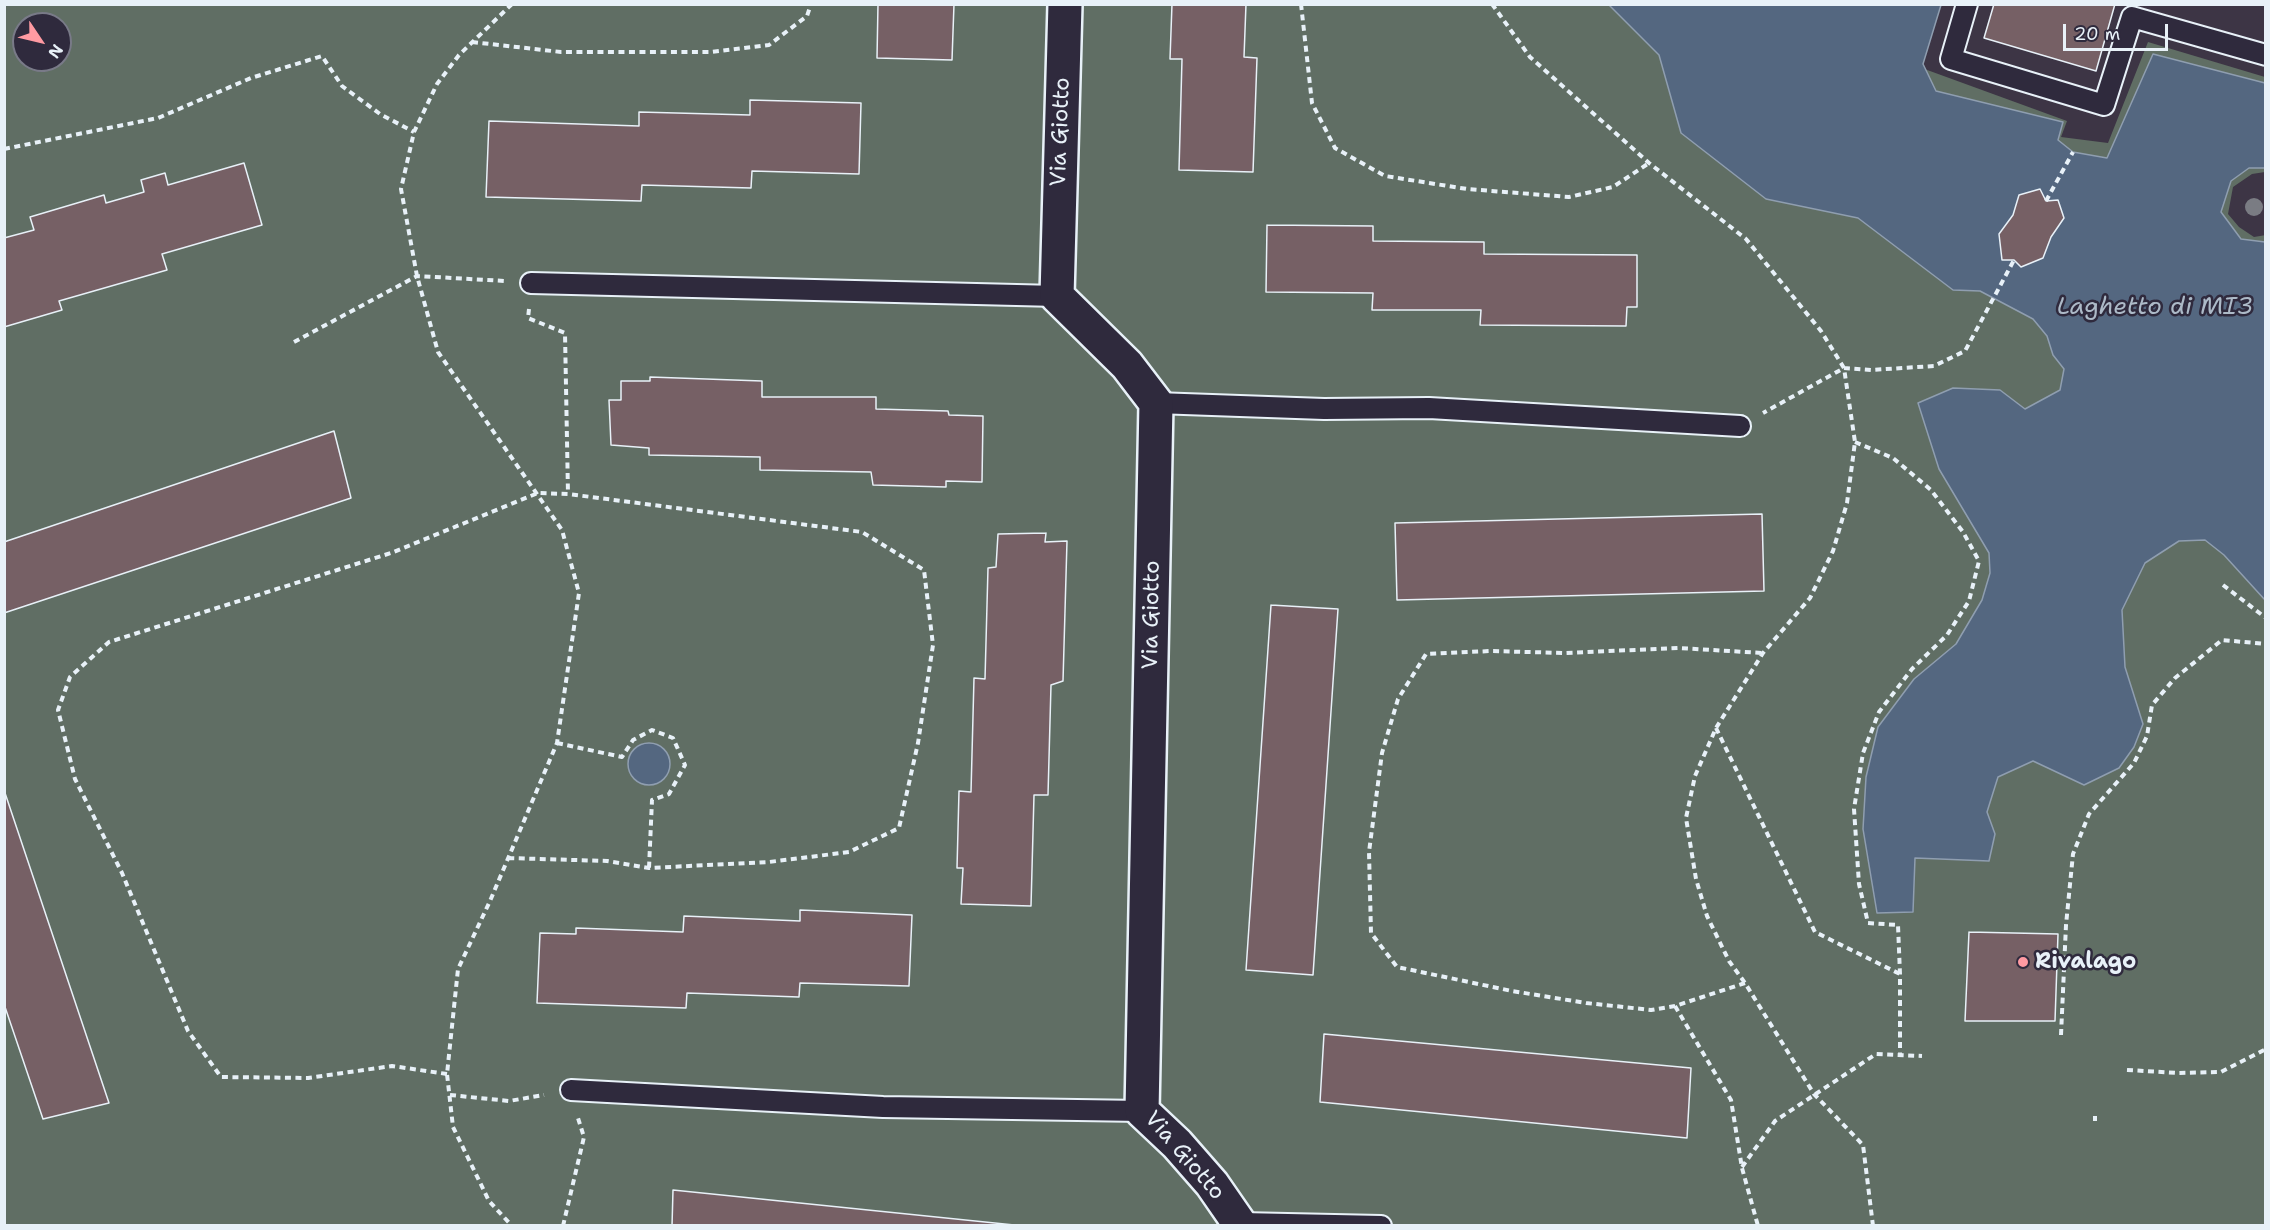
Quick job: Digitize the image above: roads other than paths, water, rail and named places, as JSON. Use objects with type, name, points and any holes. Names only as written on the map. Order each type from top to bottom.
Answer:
[{"type":"street","name":"Via Giotto","points":[[1057,296],[1065,4]]},
{"type":"street","points":[[1057,296],[1127,365],[1156,404]]},
{"type":"street","name":"Via Giotto","points":[[1156,404],[1142,1111],[1184,1152],[1212,1184],[1241,1224]]},
{"type":"lane","points":[[1967,4],[1951,59],[2104,105],[2132,17],[2265,55]]},
{"type":"lane","points":[[531,283],[1057,296]]},
{"type":"lane","points":[[1156,404],[1324,409],[1429,408],[1740,426]]},
{"type":"lane","points":[[571,1090],[883,1107],[1142,1111]]},
{"type":"lane","points":[[1241,1224],[1381,1226]]},
{"type":"water","name":"Laghetto di MI3","points":[[1609,5],[1941,5],[1923,64],[1936,91],[2063,122],[2058,140],[2073,152],[2107,158],[2153,54],[2265,83],[2265,168],[2249,168],[2231,181],[2221,212],[2241,239],[2265,242],[2265,600],[2224,555],[2205,540],[2179,541],[2145,563],[2122,610],[2125,667],[2143,724],[2134,747],[2119,768],[2084,785],[2033,761],[1998,777],[1987,812],[1995,834],[1989,861],[1915,858],[1913,912],[1877,913],[1863,829],[1866,777],[1878,727],[1914,679],[1956,644],[1982,600],[1990,573],[1989,553],[1939,469],[1918,403],[1953,388],[2000,390],[2025,409],[2060,390],[2064,369],[2053,355],[2047,336],[2033,319],[1980,291],[1953,290],[1858,218],[1766,199],[1681,133],[1659,55]]},
{"type":"water","points":[[649,743],[657,744],[664,749],[669,756],[669,772],[664,779],[657,784],[649,785],[641,784],[634,779],[629,772],[628,764],[629,756],[634,749],[641,744]]},
{"type":"place","name":"Rivalago","points":[[2023,962]]}]
